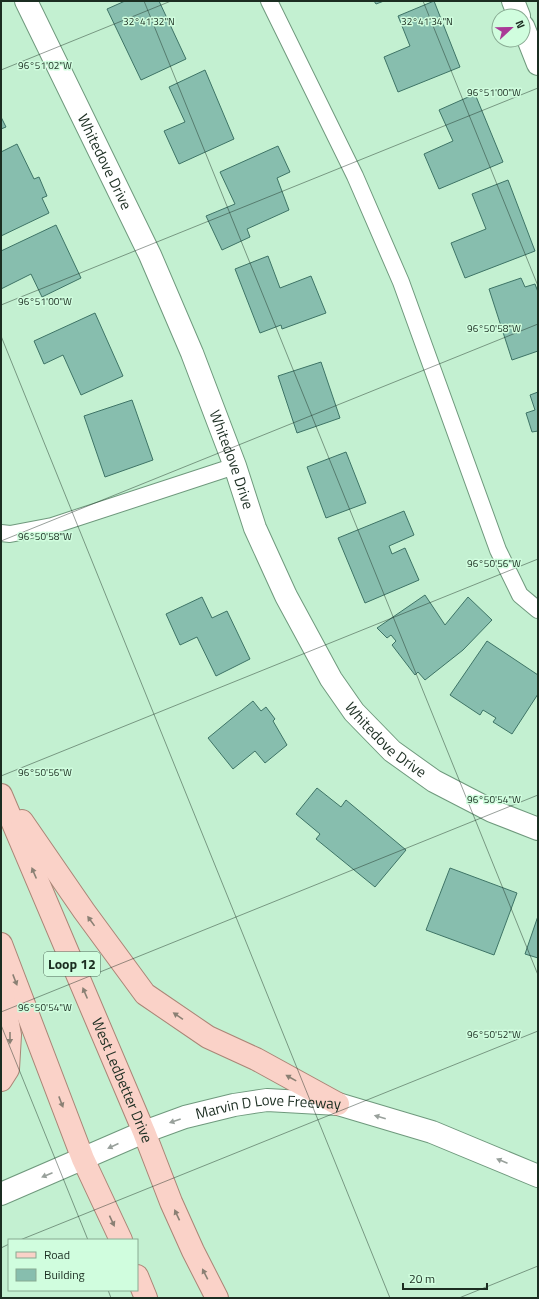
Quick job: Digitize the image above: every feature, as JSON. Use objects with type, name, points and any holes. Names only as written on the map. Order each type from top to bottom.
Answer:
[{"type":"main road","points":[[1,790],[84,911],[145,994],[208,1037],[256,1059],[338,1104]]},
{"type":"main road","name":"West Ledbetter Drive","points":[[1,795],[144,1132],[171,1202],[193,1251],[217,1298]]},
{"type":"main road","points":[[1,944],[83,1159],[121,1239]]},
{"type":"main road","points":[[1,985],[10,1035],[8,1069],[1,1080]]},
{"type":"main road","points":[[138,1278],[146,1298]]},
{"type":"street","name":"Whitedove Drive","points":[[26,1],[150,255],[192,354],[235,466],[255,528],[286,596],[331,679],[354,712],[392,751],[434,781],[492,811],[538,829]]},
{"type":"street","points":[[531,46],[538,64]]},
{"type":"street","name":"Marvin D Love Freeway","points":[[1,1194],[144,1132],[185,1117],[234,1105],[266,1100],[338,1104],[432,1132],[538,1176]]},
{"type":"lane","points":[[269,1],[355,176],[401,282],[498,550],[520,595],[538,610]]},
{"type":"lane","points":[[1,533],[10,534],[52,526],[235,466]]},
{"type":"building","points":[[125,1],[159,1],[186,59],[141,80],[107,9]]},
{"type":"building","points":[[374,1],[384,1],[376,4]]},
{"type":"building","points":[[434,1],[460,67],[398,92],[384,57],[410,46],[398,16]]},
{"type":"building","points":[[205,70],[234,139],[179,164],[164,131],[185,122],[169,87]]},
{"type":"building","points":[[475,94],[503,162],[439,189],[424,154],[453,141],[439,110]]},
{"type":"building","points":[[1,117],[6,127],[1,129]]},
{"type":"building","points":[[17,144],[34,179],[39,177],[47,196],[42,198],[49,213],[1,236],[1,152]]},
{"type":"building","points":[[278,146],[290,172],[277,178],[289,210],[247,229],[250,237],[222,250],[206,216],[235,204],[220,172]]},
{"type":"building","points":[[508,180],[535,251],[465,278],[451,243],[486,229],[472,194]]},
{"type":"building","points":[[56,225],[81,278],[42,297],[31,274],[1,289],[1,251]]},
{"type":"building","points":[[268,256],[280,288],[311,276],[326,313],[282,329],[281,325],[260,333],[235,269]]},
{"type":"building","points":[[521,278],[525,287],[535,284],[538,292],[538,351],[512,360],[489,289]]},
{"type":"building","points":[[95,313],[123,376],[81,395],[63,355],[44,364],[34,341]]},
{"type":"building","points":[[321,362],[340,418],[297,433],[278,376]]},
{"type":"building","points":[[538,392],[538,431],[532,432],[526,413],[535,410],[530,395]]},
{"type":"building","points":[[132,400],[153,460],[105,477],[84,416]]},
{"type":"building","points":[[346,452],[366,503],[326,518],[307,467]]},
{"type":"building","points":[[404,511],[414,535],[389,546],[392,554],[405,548],[419,580],[365,603],[338,538]]},
{"type":"building","points":[[425,595],[445,625],[468,597],[492,620],[463,650],[425,680],[418,672],[415,675],[392,645],[396,641],[391,635],[387,638],[377,628]]},
{"type":"building","points":[[202,597],[212,618],[227,611],[250,659],[216,676],[197,637],[180,645],[166,614]]},
{"type":"building","points":[[487,641],[538,675],[538,694],[512,734],[493,722],[496,718],[483,710],[480,715],[450,695]]},
{"type":"building","points":[[253,701],[261,711],[266,707],[275,719],[273,721],[287,745],[265,763],[255,751],[233,769],[208,738]]},
{"type":"building","points":[[317,788],[341,807],[346,800],[406,850],[375,887],[316,839],[320,834],[296,814]]},
{"type":"building","points":[[450,868],[517,893],[494,955],[426,930]]},
{"type":"building","points":[[538,916],[538,958],[525,954]]}]
